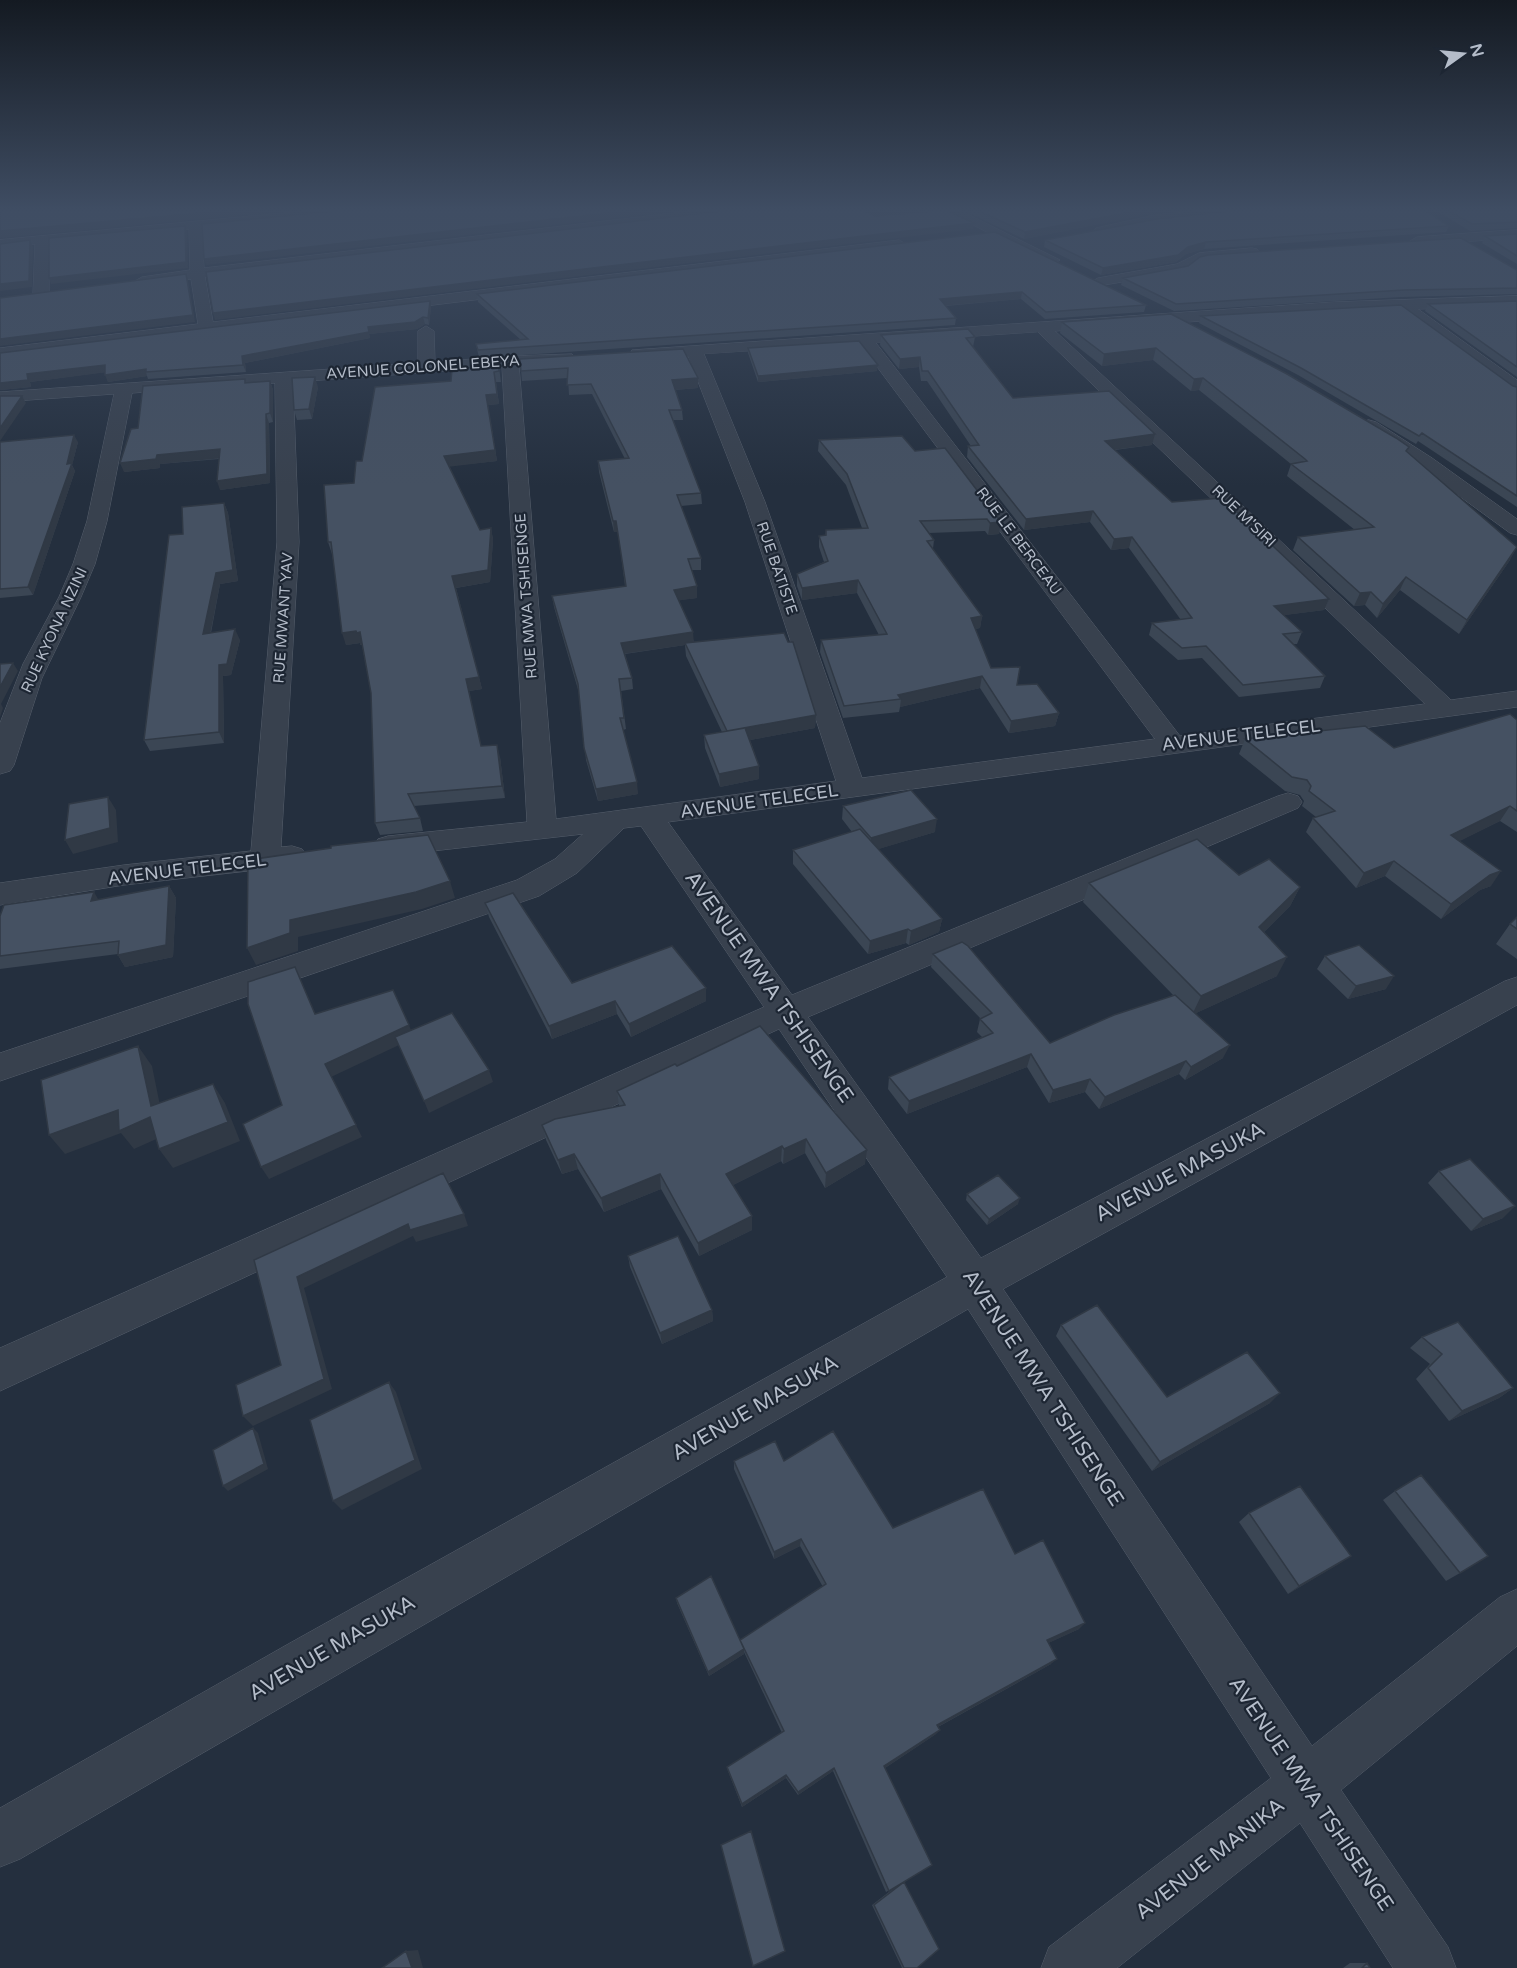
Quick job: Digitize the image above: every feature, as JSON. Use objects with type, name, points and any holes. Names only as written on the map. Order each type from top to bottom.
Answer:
[{"type":"street","points":[[202,303],[206,326]]},
{"type":"street","points":[[0,353],[402,303]]},
{"type":"street","points":[[1139,303],[1198,333]]},
{"type":"street","points":[[625,354],[1446,303]]},
{"type":"street","points":[[1401,304],[1517,388]]},
{"type":"street","name":"RUE M'SIRI","points":[[1041,327],[1187,462],[1445,709]]},
{"type":"street","points":[[426,332],[427,367]]},
{"type":"street","name":"RUE LE BERCEAU","points":[[865,339],[1172,744]]},
{"type":"street","name":"RUE BATISTE","points":[[694,350],[755,502],[852,788]]},
{"type":"street","name":"AVENUE COLONEL EBEYA","points":[[0,397],[579,357]]},
{"type":"street","name":"RUE MWA TSHISENGE","points":[[510,361],[542,830]]},
{"type":"street","name":"RUE MWANT YAV","points":[[265,859],[288,542],[284,376]]},
{"type":"street","name":"RUE KYONA NZINI","points":[[0,765],[29,680],[42,650],[77,585],[86,561],[102,500],[113,433],[125,387]]},
{"type":"street","points":[[1349,414],[1425,462],[1517,529]]},
{"type":"street","name":"AVENUE TELECEL","points":[[366,849],[542,830],[1517,699]]},
{"type":"street","points":[[0,1370],[785,1012],[1288,802]]},
{"type":"street","points":[[0,1067],[528,888],[566,866],[632,818]]},
{"type":"street","name":"AVENUE MWA TSHISENGE","points":[[632,818],[785,1012],[975,1283],[1304,1786],[1427,1968]]},
{"type":"street","name":"AVENUE TELECEL","points":[[0,894],[124,875],[321,853]]},
{"type":"street","name":"AVENUE MASUKA","points":[[0,1839],[339,1643],[975,1283],[1517,990]]},
{"type":"street","name":"AVENUE MANIKA","points":[[1070,1968],[1304,1786],[1517,1614]]},
{"type":"building","points":[[0,303],[191,303],[193,315],[0,339]]},
{"type":"building","points":[[211,303],[299,303],[213,313]]},
{"type":"building","points":[[430,303],[428,318],[423,317],[415,322],[368,327],[369,332],[242,356],[243,365],[146,372],[146,369],[105,375],[105,365],[27,374],[28,380],[0,383],[0,353]]},
{"type":"building","points":[[487,303],[943,303],[956,318],[478,350],[476,344],[528,339]]},
{"type":"building","points":[[1035,303],[1142,303],[1146,305],[1046,312]]},
{"type":"building","points":[[1517,303],[1517,367],[1428,304]]},
{"type":"building","points":[[1401,305],[1517,387],[1517,496],[1422,433],[1419,436],[1301,368],[1201,316]]},
{"type":"building","points":[[1171,314],[1287,374],[1396,438],[1409,447],[1406,451],[1517,547],[1467,620],[1406,577],[1383,604],[1371,592],[1360,593],[1298,537],[1374,527],[1291,464],[1307,461],[1305,459],[1203,378],[1194,379],[1156,348],[1104,354],[1062,322]]},
{"type":"building","points":[[968,329],[975,337],[966,338],[1013,398],[1109,391],[1155,434],[1105,441],[1172,502],[1222,498],[1329,599],[1274,606],[1302,632],[1283,634],[1325,676],[1243,685],[1206,646],[1182,648],[1152,623],[1192,618],[1132,537],[1114,539],[1093,511],[1026,519],[968,446],[979,445],[928,371],[922,371],[920,357],[900,359],[881,335]]},
{"type":"building","points":[[859,341],[878,365],[758,376],[748,348]]},
{"type":"building","points":[[683,349],[698,378],[672,380],[682,410],[669,410],[701,493],[677,495],[701,558],[688,559],[697,586],[674,590],[693,632],[621,643],[632,678],[619,679],[624,718],[620,718],[637,782],[596,789],[584,748],[578,684],[552,596],[626,586],[616,521],[613,521],[598,461],[629,458],[591,384],[567,385],[568,368],[521,371],[520,359]]},
{"type":"building","points":[[498,360],[499,371],[494,372],[497,394],[486,395],[495,450],[444,456],[480,530],[491,528],[488,570],[452,576],[479,677],[466,679],[481,746],[497,745],[502,786],[408,794],[420,818],[375,823],[371,693],[360,632],[342,633],[331,542],[328,542],[324,485],[354,483],[356,461],[362,461],[375,387],[451,381],[452,369],[481,367],[480,361]]},
{"type":"building","points":[[315,377],[309,409],[294,410],[292,378]]},
{"type":"building","points":[[245,379],[245,383],[270,381],[270,413],[266,414],[267,474],[217,481],[220,449],[157,455],[156,459],[120,463],[131,429],[138,428],[143,386]]},
{"type":"building","points":[[0,396],[22,396],[0,428]]},
{"type":"building","points":[[74,435],[67,464],[72,463],[28,587],[0,589],[0,442]]},
{"type":"building","points":[[902,436],[915,451],[945,448],[1001,522],[990,523],[987,519],[920,521],[934,540],[927,541],[982,616],[971,618],[991,668],[1020,667],[1017,685],[1037,684],[1059,713],[1011,721],[982,676],[898,695],[901,699],[844,706],[821,640],[887,634],[858,580],[802,588],[797,574],[828,561],[819,536],[826,535],[826,530],[868,528],[847,474],[819,440]]},
{"type":"building","points":[[224,503],[233,570],[216,573],[203,634],[235,629],[227,664],[219,665],[219,732],[144,740],[169,535],[183,534],[182,507]]},
{"type":"building","points":[[784,633],[788,642],[793,642],[816,715],[727,731],[685,643]]},
{"type":"building","points":[[13,663],[0,687],[0,664]]},
{"type":"building","points":[[1510,714],[1517,720],[1517,811],[1510,806],[1451,835],[1501,871],[1490,875],[1451,904],[1394,861],[1364,873],[1313,818],[1335,811],[1309,791],[1311,786],[1307,780],[1292,777],[1245,739],[1365,726],[1394,748]]},
{"type":"building","points":[[745,728],[759,766],[719,774],[704,735]]},
{"type":"building","points":[[911,790],[937,819],[871,838],[843,806]]},
{"type":"building","points":[[108,797],[110,828],[65,840],[69,804]]},
{"type":"building","points":[[860,829],[942,919],[911,931],[908,929],[870,941],[793,850]]},
{"type":"building","points":[[428,835],[450,881],[416,892],[290,920],[290,933],[247,948],[248,860],[331,848],[331,846]]},
{"type":"building","points":[[1197,839],[1239,875],[1269,859],[1300,887],[1259,927],[1287,957],[1201,996],[1089,883]]},
{"type":"building","points":[[169,886],[166,945],[118,955],[119,941],[0,956],[0,916],[4,905],[94,892],[91,901]]},
{"type":"building","points":[[513,893],[572,983],[672,946],[706,988],[629,1024],[615,1001],[549,1026],[485,903]]},
{"type":"building","points":[[1517,917],[1517,929],[1510,924]]},
{"type":"building","points":[[962,942],[968,946],[1050,1043],[1114,1015],[1175,995],[1230,1045],[1191,1067],[1186,1061],[1105,1097],[1090,1079],[1053,1090],[1031,1054],[909,1101],[889,1077],[993,1033],[980,1019],[992,1013],[933,954]]},
{"type":"building","points":[[1359,945],[1394,976],[1356,986],[1325,956]]},
{"type":"building","points":[[295,967],[315,1014],[393,990],[409,1025],[325,1064],[356,1125],[261,1167],[243,1124],[282,1105],[248,1004],[248,982]]},
{"type":"building","points":[[452,1013],[489,1070],[424,1101],[395,1037]]},
{"type":"building","points":[[760,1026],[867,1150],[826,1173],[806,1139],[784,1149],[782,1146],[726,1174],[752,1216],[698,1243],[660,1174],[601,1198],[574,1154],[558,1160],[542,1125],[555,1119],[625,1105],[617,1091],[675,1064],[677,1066]]},
{"type":"building","points":[[138,1046],[151,1106],[213,1084],[228,1122],[159,1149],[150,1117],[119,1131],[118,1110],[49,1135],[41,1080]]},
{"type":"building","points":[[1470,1159],[1515,1206],[1483,1219],[1439,1171]]},
{"type":"building","points":[[443,1173],[464,1214],[410,1230],[408,1224],[297,1277],[324,1379],[243,1416],[236,1385],[281,1365],[254,1260]]},
{"type":"building","points":[[998,1175],[1020,1198],[989,1219],[967,1194]]},
{"type":"building","points":[[678,1236],[712,1310],[660,1333],[628,1256]]},
{"type":"building","points":[[1097,1305],[1167,1397],[1247,1352],[1280,1393],[1160,1462],[1061,1325]]},
{"type":"building","points":[[1458,1322],[1513,1388],[1462,1411],[1428,1368],[1442,1354],[1422,1337]]},
{"type":"building","points":[[389,1382],[415,1460],[333,1501],[310,1420]]},
{"type":"building","points":[[253,1428],[264,1464],[223,1486],[213,1450]]},
{"type":"building","points":[[833,1431],[893,1528],[983,1489],[1015,1554],[1043,1540],[1085,1623],[1047,1640],[1057,1659],[937,1725],[940,1730],[884,1766],[932,1865],[889,1891],[834,1768],[798,1792],[786,1775],[742,1804],[727,1767],[784,1731],[740,1640],[826,1584],[801,1539],[774,1552],[734,1461],[775,1441],[784,1461]]},
{"type":"building","points":[[1421,1475],[1488,1556],[1460,1573],[1395,1491]]},
{"type":"building","points":[[1300,1486],[1351,1556],[1299,1586],[1249,1513]]},
{"type":"building","points":[[711,1576],[744,1649],[708,1672],[676,1598]]},
{"type":"building","points":[[751,1831],[785,1951],[753,1966],[721,1845]]},
{"type":"building","points":[[904,1882],[939,1949],[917,1968],[904,1968],[874,1905]]},
{"type":"building","points":[[406,1951],[412,1968],[382,1968]]}]
